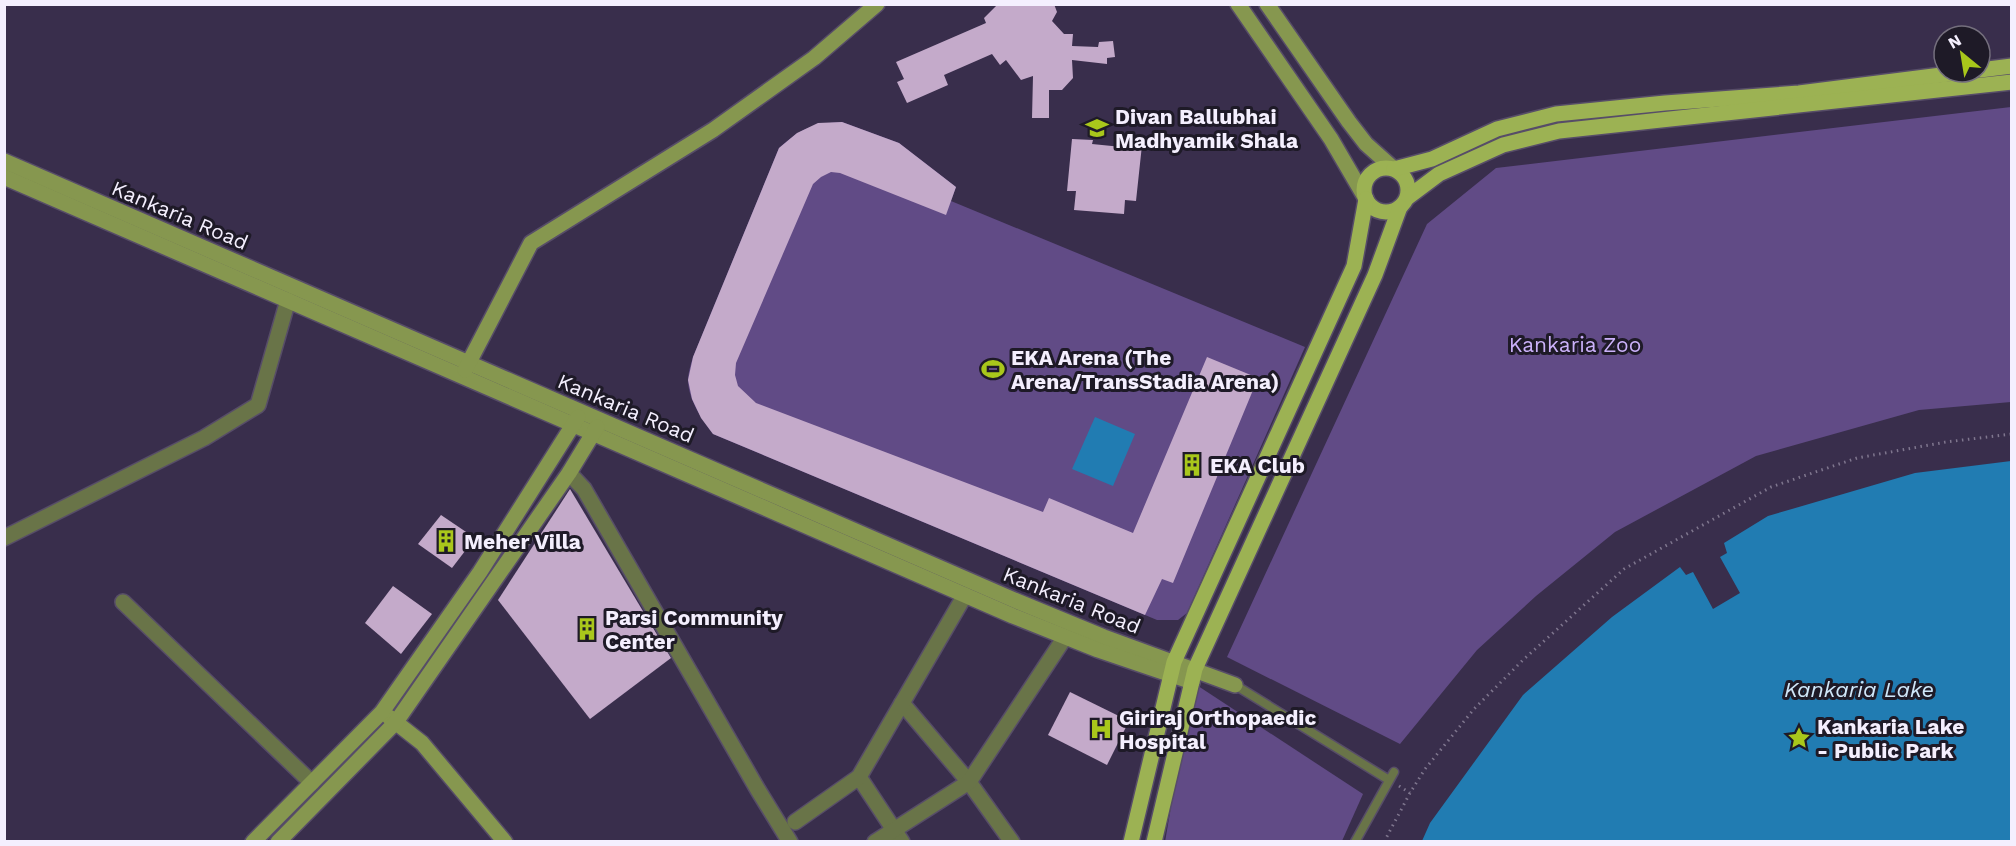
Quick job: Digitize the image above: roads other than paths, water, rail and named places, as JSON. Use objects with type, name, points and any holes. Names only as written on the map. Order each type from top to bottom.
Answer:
[{"type":"main road","points":[[4,177],[288,300],[466,369],[531,243],[713,130],[814,58],[877,4]]},
{"type":"main road","points":[[1238,4],[1331,140],[1366,199],[1371,206],[1385,212],[1403,203],[1439,174],[1503,145],[1559,131],[2012,82]]},
{"type":"main road","points":[[1267,4],[1348,122],[1366,144],[1394,169]]},
{"type":"main road","points":[[1992,68],[2012,66]]},
{"type":"main road","points":[[1394,169],[1432,159],[1497,129],[1556,114],[1799,93],[1932,76]]},
{"type":"main road","points":[[1665,103],[1667,120]]},
{"type":"main road","name":"Kankaria Road","points":[[4,161],[578,419],[602,420],[1172,668],[1194,676],[1235,685]]},
{"type":"main road","points":[[1131,842],[1172,668],[1354,266],[1366,199],[1364,188],[1369,176],[1382,168],[1394,169],[1401,172],[1408,183],[1403,203],[1375,275],[1194,676],[1154,842]]},
{"type":"main road","points":[[253,842],[382,712],[480,572],[578,419],[592,434],[1065,637],[1098,650],[1172,668]]},
{"type":"main road","points":[[278,842],[396,722],[569,473],[602,420]]},
{"type":"main road","points":[[382,712],[422,743],[506,842]]},
{"type":"street","points":[[4,538],[204,438],[258,405],[288,300]]},
{"type":"street","points":[[569,473],[584,489],[790,842]]},
{"type":"street","points":[[795,822],[859,777],[965,595]]},
{"type":"street","points":[[123,602],[312,783]]},
{"type":"street","points":[[876,842],[898,836],[969,782],[1065,637]]},
{"type":"street","points":[[902,703],[969,782],[1004,839]]},
{"type":"street","points":[[859,777],[898,836]]},
{"type":"lane","points":[[1235,685],[1392,776],[1354,842]]},
{"type":"water","points":[[1095,417],[1135,434],[1113,486],[1072,469]]},
{"type":"water","name":"Kankaria Lake","points":[[2011,461],[2011,841],[1422,841],[1430,823],[1523,695],[1612,617],[1680,567],[1686,575],[1693,572],[1713,609],[1740,593],[1720,557],[1727,553],[1724,543],[1768,516],[1915,473]]},
{"type":"place","name":"Divan Ballubhai Madhyamik Shala","points":[[1097,128]]},
{"type":"place","name":"EKA Arena (The Arena/TransStadia Arena)","points":[[993,369]]},
{"type":"place","name":"EKA Club","points":[[1192,465]]},
{"type":"place","name":"Meher Villa","points":[[446,541]]},
{"type":"place","name":"Parsi Community Center","points":[[587,629]]},
{"type":"place","name":"Giriraj Orthopaedic Hospital","points":[[1101,729]]},
{"type":"place","name":"Kankaria Lake - Public Park","points":[[1799,738]]},
{"type":"park label","name":"Kankaria Zoo","points":[[1575,344]]}]
